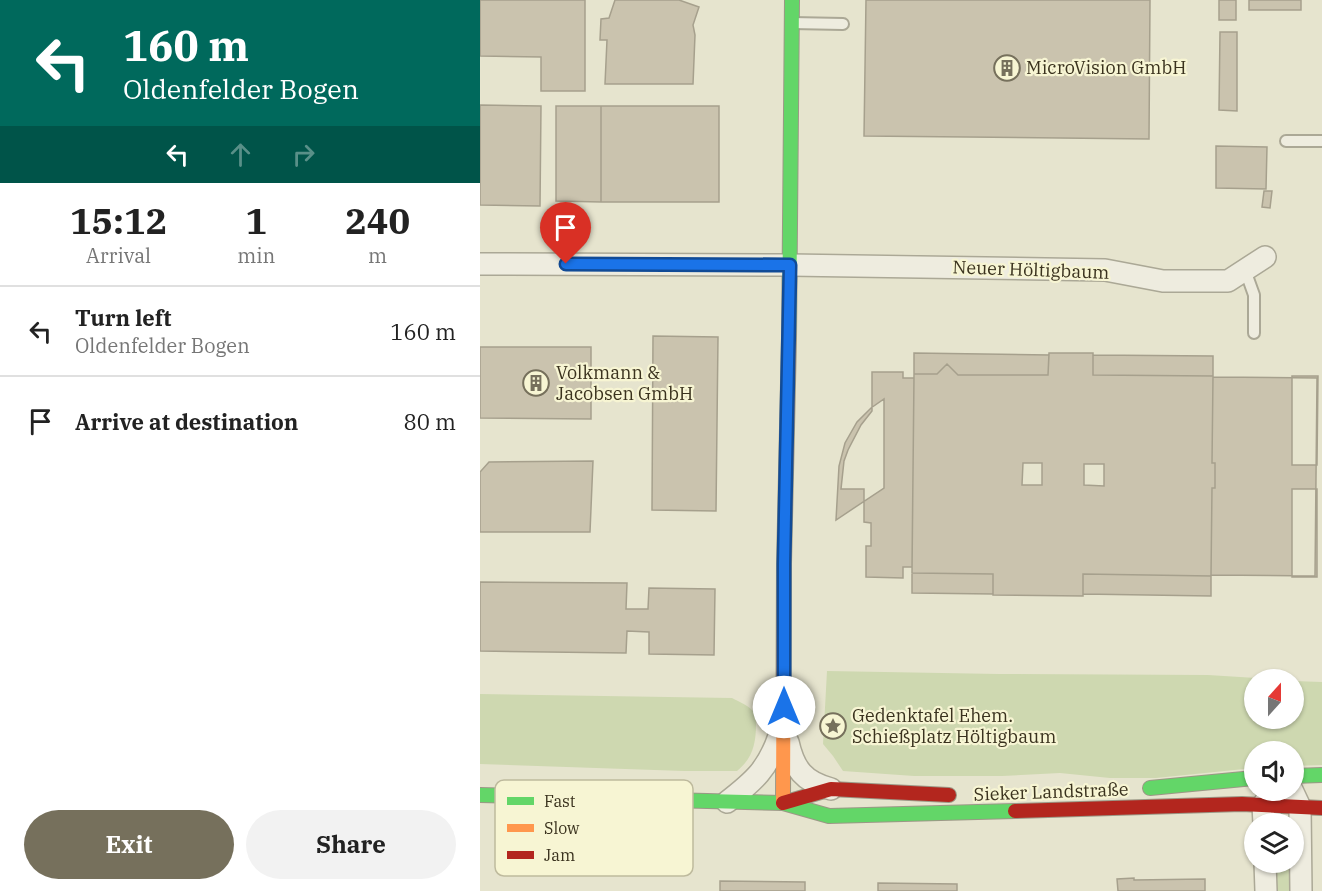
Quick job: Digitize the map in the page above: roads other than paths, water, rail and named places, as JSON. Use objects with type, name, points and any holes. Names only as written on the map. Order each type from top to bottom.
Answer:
[{"type":"main road","points":[[783,803],[792,0]]},
{"type":"main road","points":[[1304,775],[1322,774]]},
{"type":"main road","name":"Sieker Landstraße","points":[[1137,789],[1244,779]]},
{"type":"main road","name":"Sieker Landstraße","points":[[783,803],[831,789],[959,795]]},
{"type":"main road","name":"Sieker Landstraße","points":[[480,795],[495,795]]},
{"type":"main road","name":"Sieker Landstraße","points":[[693,801],[783,803],[829,816],[1206,805],[1267,806],[1288,801]]},
{"type":"main road","name":"Sieker Landstraße","points":[[1302,801],[1322,808]]},
{"type":"street","name":"Neuer Höltigbaum","points":[[480,264],[790,265],[1105,270],[1163,281],[1228,281],[1264,257]]},
{"type":"street","points":[[784,724],[794,763],[803,776],[818,786],[831,789]]},
{"type":"street","points":[[727,802],[748,785],[767,764],[784,724]]},
{"type":"street","points":[[1296,801],[1300,891]]},
{"type":"street","points":[[1265,873],[1266,891]]},
{"type":"lane","points":[[792,23],[843,24]]},
{"type":"lane","points":[[1286,141],[1322,141]]},
{"type":"lane","points":[[1245,270],[1254,295],[1254,333]]},
{"type":"place","name":"MicroVision GmbH","points":[[1007,68]]},
{"type":"place","name":"Volkmann & Jacobsen GmbH","points":[[536,383]]},
{"type":"place","name":"Gedenktafel Ehem. Schießplatz Höltigbaum","points":[[833,726]]}]
